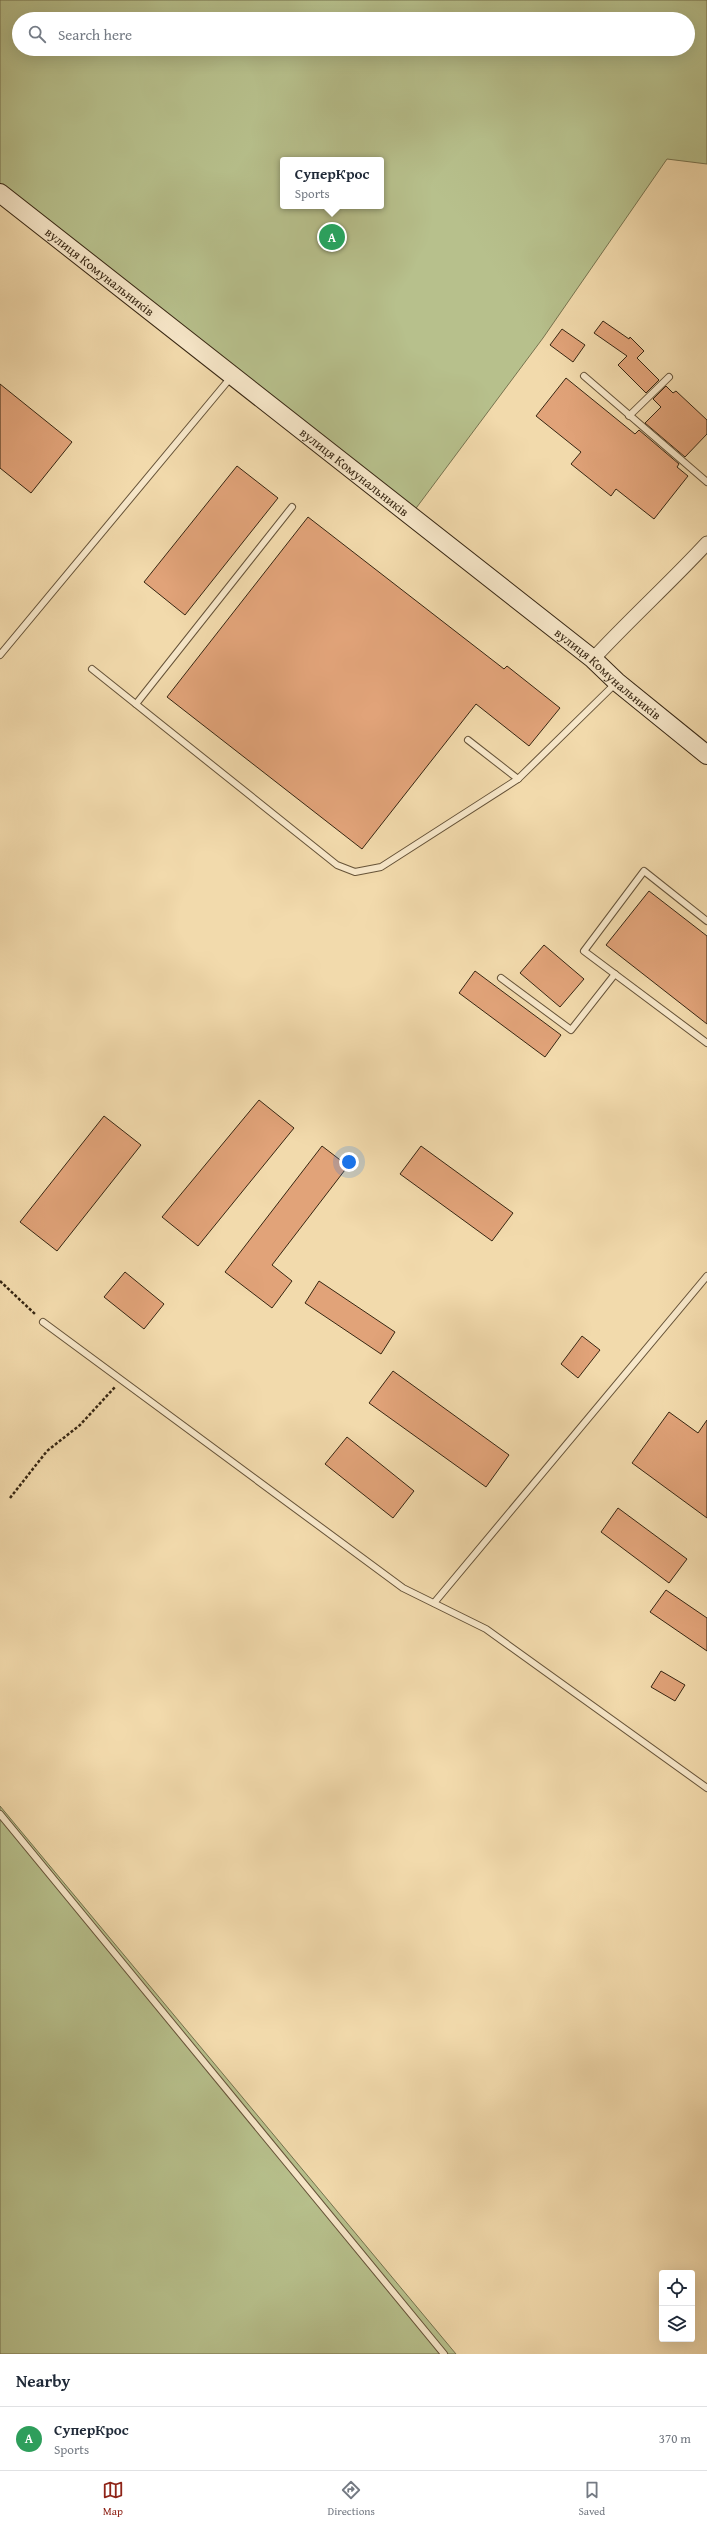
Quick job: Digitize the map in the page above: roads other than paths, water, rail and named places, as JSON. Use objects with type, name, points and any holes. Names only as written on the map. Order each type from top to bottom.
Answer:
[{"type":"street","name":"вулиця Комунальників","points":[[0,193],[593,659],[617,682],[707,755]]},
{"type":"street","points":[[593,659],[637,611],[677,575],[707,543]]},
{"type":"lane","points":[[0,655],[232,376]]},
{"type":"lane","points":[[584,376],[707,482]]},
{"type":"lane","points":[[629,416],[669,377]]},
{"type":"lane","points":[[136,704],[292,507]]},
{"type":"lane","points":[[92,669],[337,865],[355,872],[381,867],[518,779],[617,682]]},
{"type":"lane","points":[[468,740],[518,779]]},
{"type":"lane","points":[[707,921],[644,871],[584,951],[707,1043]]},
{"type":"lane","points":[[501,978],[571,1030],[615,974]]},
{"type":"lane","points":[[434,1603],[707,1276]]},
{"type":"lane","points":[[43,1322],[403,1588],[486,1629],[707,1788]]},
{"type":"lane","points":[[0,1814],[444,2354]]},
{"type":"place","name":"СуперКрос","points":[[332,237]]}]
